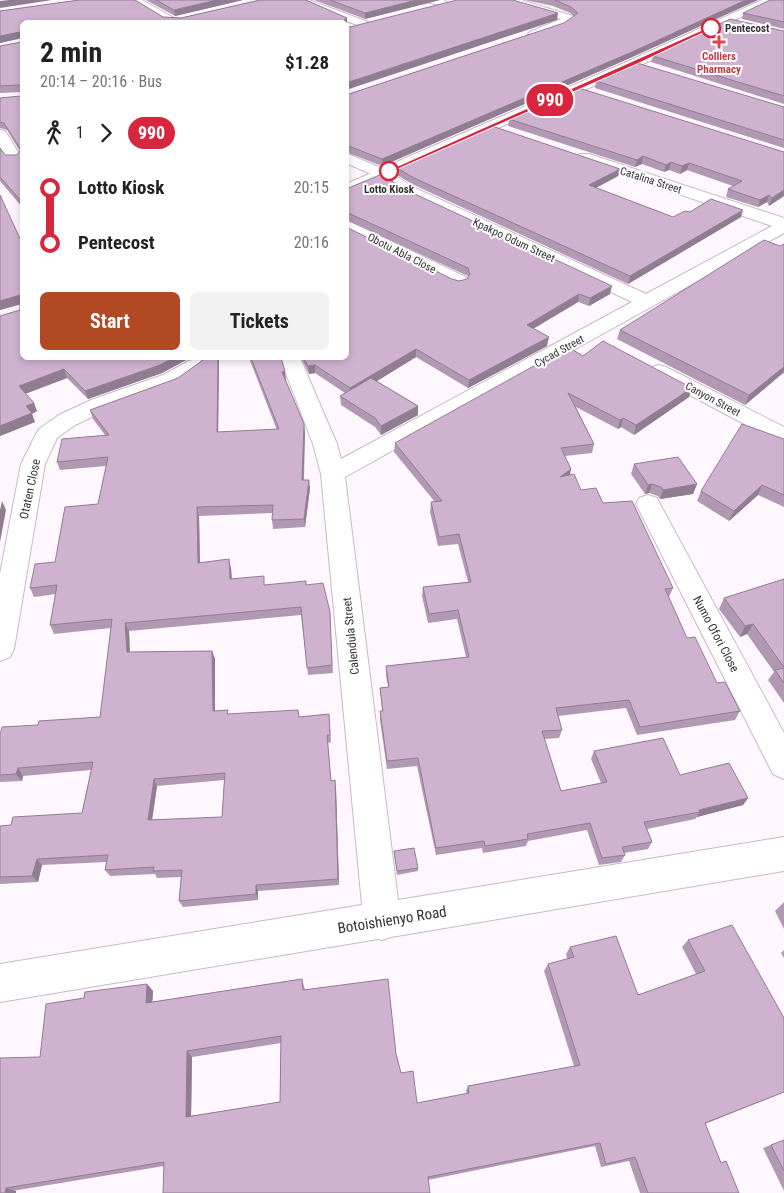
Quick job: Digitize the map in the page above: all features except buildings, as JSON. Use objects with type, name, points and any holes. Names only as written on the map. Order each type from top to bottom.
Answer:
[{"type":"street","points":[[134,0],[175,20]]},
{"type":"street","points":[[299,0],[368,23],[349,28]]},
{"type":"street","points":[[510,0],[569,18],[564,23],[524,37]]},
{"type":"street","points":[[349,189],[635,63],[771,0]]},
{"type":"street","points":[[429,4],[449,3]]},
{"type":"street","points":[[727,20],[746,24]]},
{"type":"street","points":[[635,63],[654,69]]},
{"type":"street","points":[[577,88],[596,94]]},
{"type":"street","points":[[490,126],[510,133]]},
{"type":"street","points":[[0,134],[14,158]]},
{"type":"street","name":"Catalina Street","points":[[566,151],[784,225]]},
{"type":"street","name":"Kpakpo Odum Street","points":[[349,159],[383,174],[407,190],[648,302]]},
{"type":"street","name":"Cycad Street","points":[[333,474],[598,339],[648,302],[784,225]]},
{"type":"street","name":"Obotu Abla Close","points":[[349,226],[459,281]]},
{"type":"street","name":"Calendula Street","points":[[291,360],[325,444],[333,474],[382,922]]},
{"type":"street","name":"Canyon Street","points":[[642,362],[784,436]]},
{"type":"street","name":"Otaten Close","points":[[1,638],[33,464],[47,434],[67,420],[99,405],[171,380],[196,365]]},
{"type":"street","name":"Numo Ofori Close","points":[[648,504],[784,764]]},
{"type":"street","name":"Botoishienyo Road","points":[[0,985],[784,854]]},
{"type":"bus line","name":"990","points":[[389,171],[711,28]]},
{"type":"place","name":"Pentecost","points":[[711,28]]},
{"type":"place","name":"Colliers Pharmacy","points":[[719,42]]},
{"type":"place","name":"Lotto Kiosk","points":[[389,171]]}]
